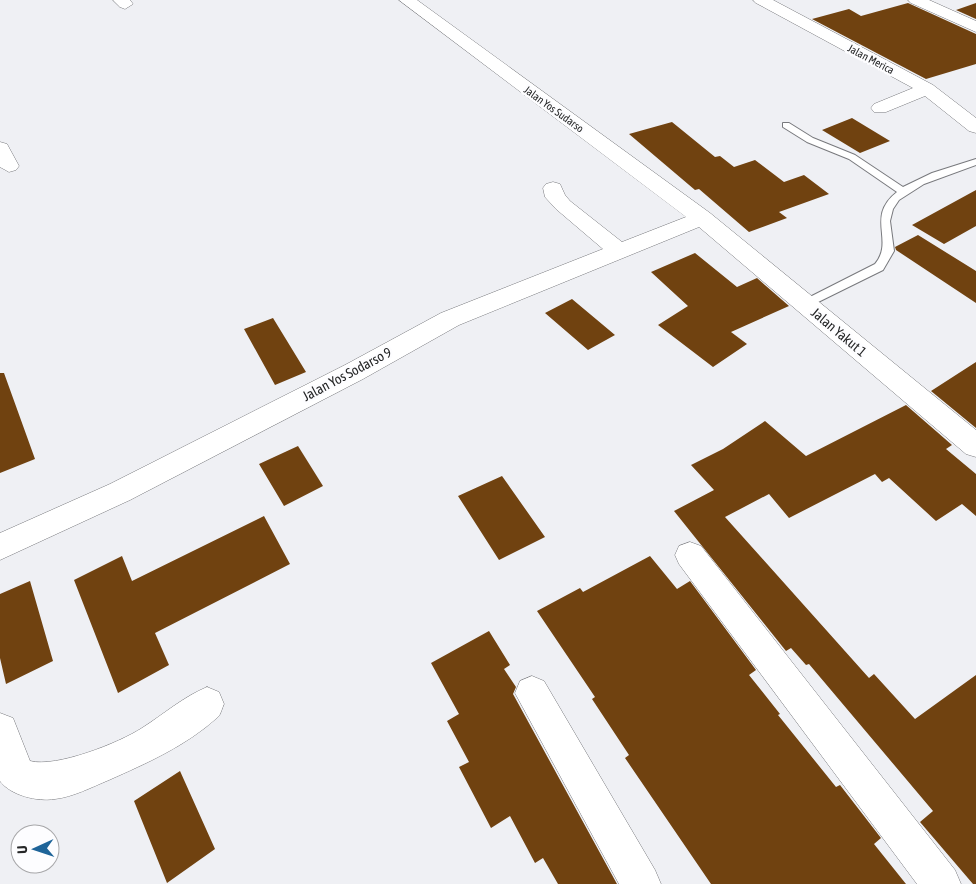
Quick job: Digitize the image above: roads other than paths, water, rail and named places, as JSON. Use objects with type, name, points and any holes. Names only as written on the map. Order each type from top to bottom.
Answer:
[{"type":"street","name":"Jalan Yos Sudarso","points":[[407,0],[702,218]]},
{"type":"street","name":"Jalan Merica","points":[[761,0],[927,89],[976,127]]},
{"type":"street","points":[[916,0],[976,28]]},
{"type":"street","points":[[880,108],[927,89]]},
{"type":"street","points":[[0,148],[9,166]]},
{"type":"street","points":[[553,188],[555,197],[563,205],[618,250]]},
{"type":"street","name":"Jalan Yos Sodarso 9","points":[[0,546],[129,488],[354,372],[433,328],[618,250],[702,218]]},
{"type":"street","name":"Jalan Yakut 1","points":[[702,218],[976,446]]},
{"type":"street","points":[[690,555],[941,884]]},
{"type":"street","points":[[532,693],[641,884]]},
{"type":"street","points":[[0,731],[10,765],[18,776],[33,780],[55,781],[82,773],[153,742],[207,704]]},
{"type":"lane","points":[[786,125],[810,140],[852,157],[902,191]]},
{"type":"lane","points":[[806,304],[879,267],[888,258],[889,248],[885,219],[887,211],[902,191],[928,176],[976,162]]}]
